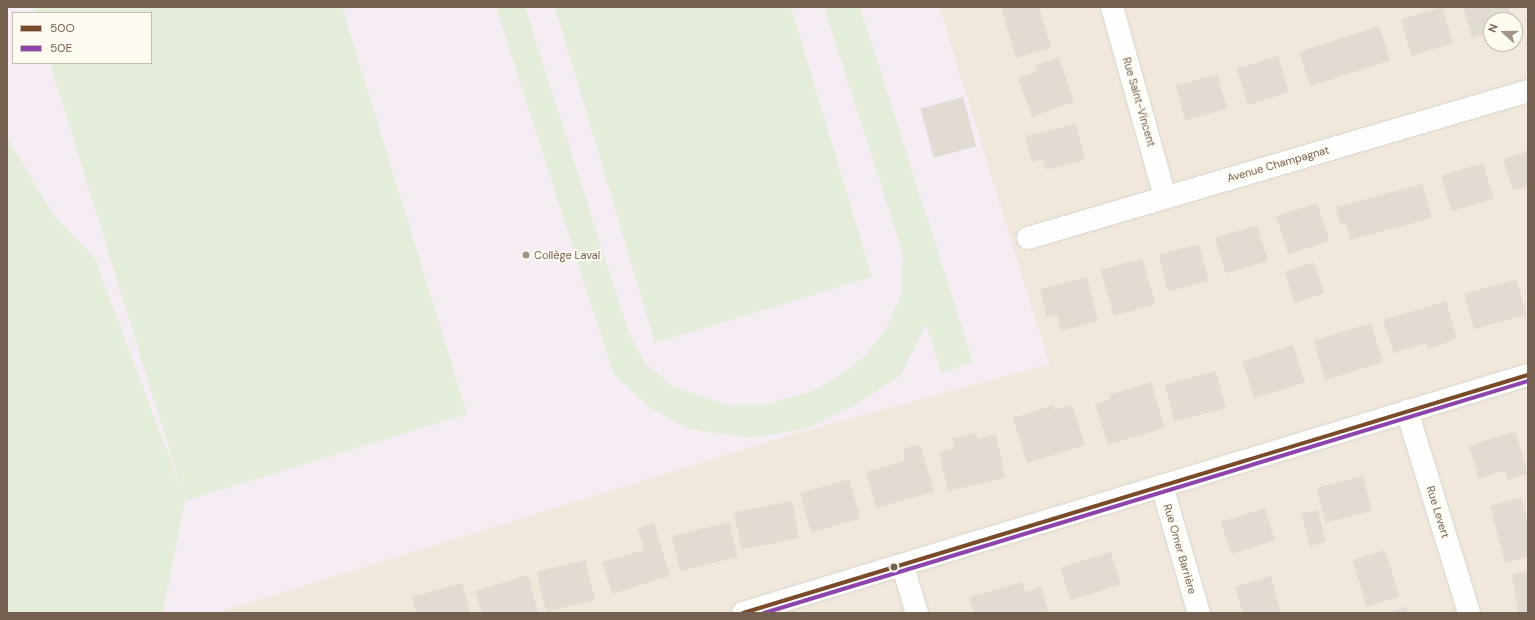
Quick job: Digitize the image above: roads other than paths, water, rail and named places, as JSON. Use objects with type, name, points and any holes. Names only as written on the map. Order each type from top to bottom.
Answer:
[{"type":"street","name":"Rue Saint-Vincent","points":[[1112,7],[1166,197]]},
{"type":"street","name":"Avenue Champagnat","points":[[1028,238],[1528,91]]},
{"type":"street","points":[[743,613],[903,567],[1162,486],[1528,375]]},
{"type":"street","name":"Rue Levert","points":[[1407,411],[1469,613]]},
{"type":"street","name":"Rue Omer Barrière","points":[[1162,486],[1198,613]]},
{"type":"street","points":[[903,567],[917,613]]},
{"type":"place","name":"Collège Laval","points":[[526,255]]}]
